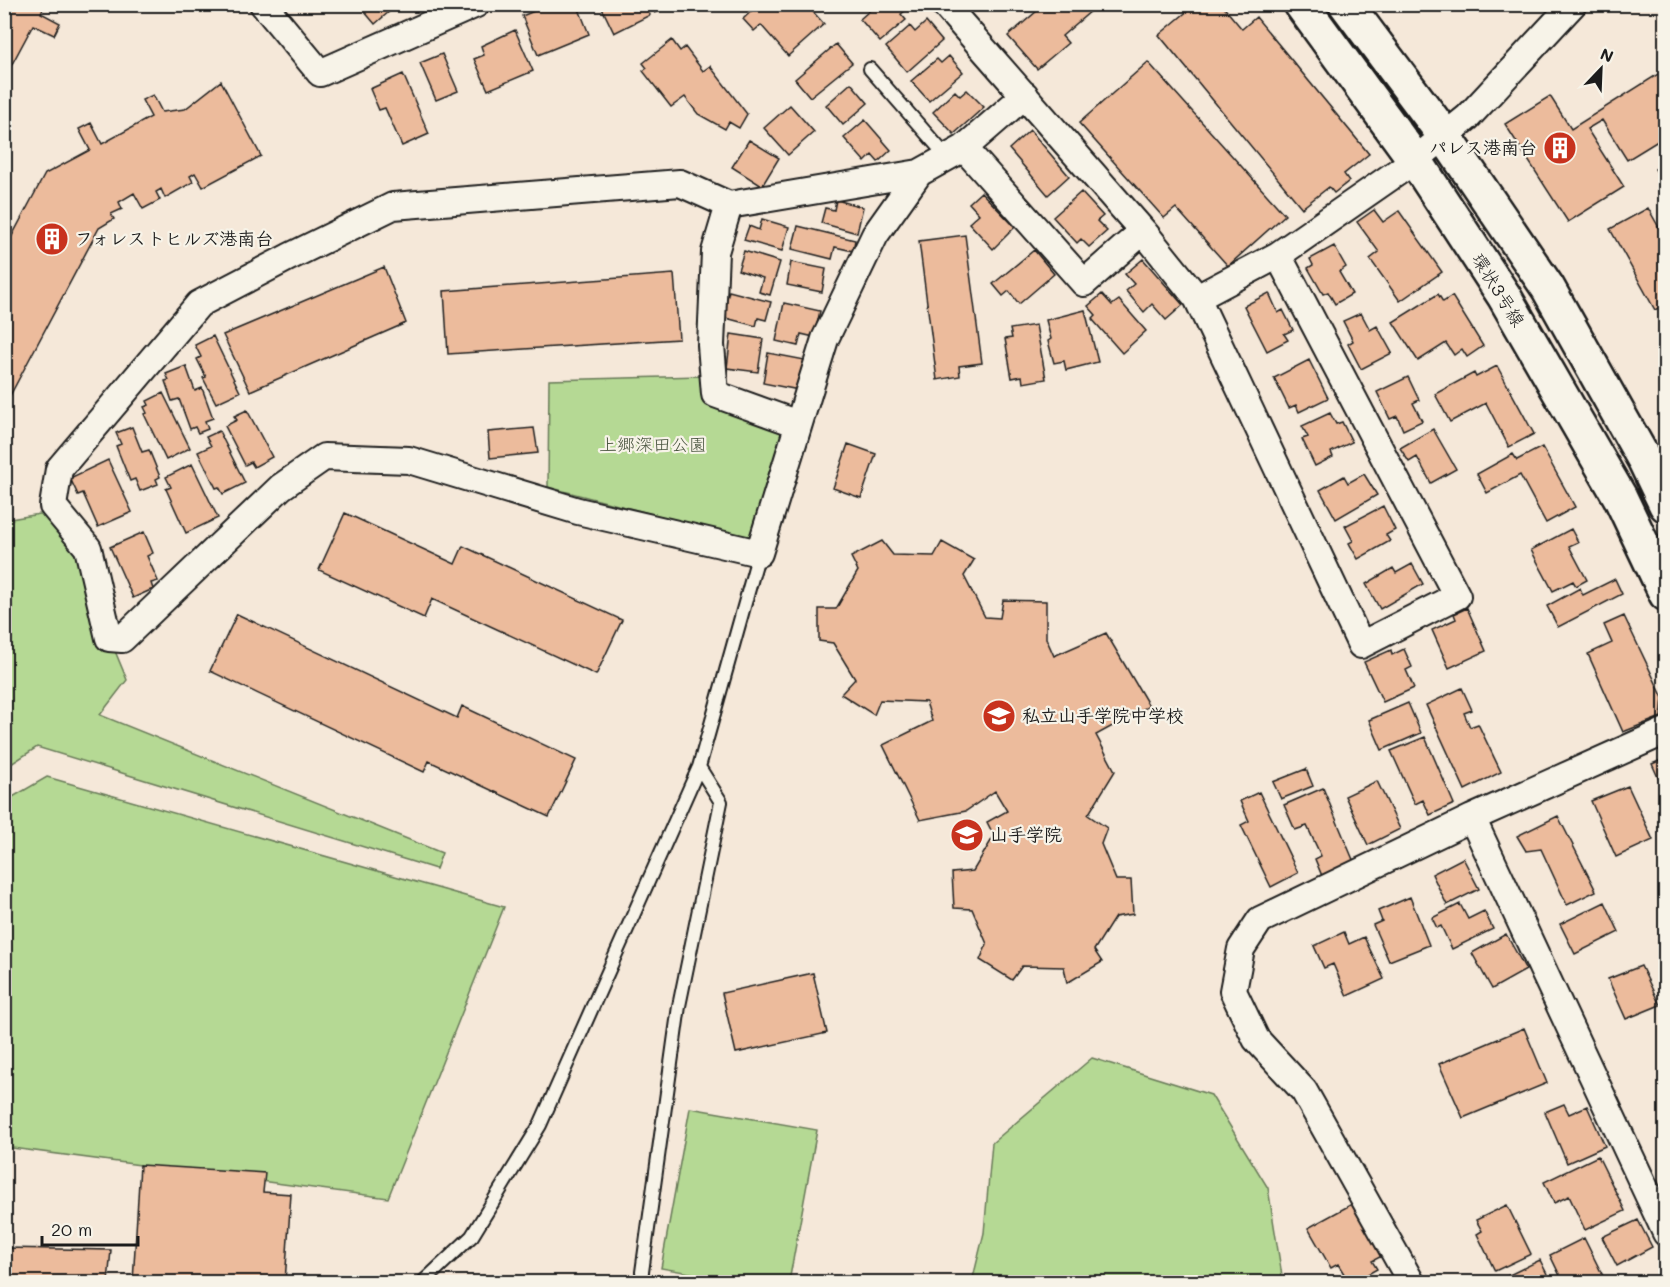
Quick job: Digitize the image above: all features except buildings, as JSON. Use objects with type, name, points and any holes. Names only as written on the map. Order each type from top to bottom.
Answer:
[{"type":"street","points":[[263,4],[320,73],[476,4]]},
{"type":"street","points":[[944,4],[1143,231],[1197,298],[1361,645],[1457,596],[1278,255]]},
{"type":"street","name":"環状3号線","points":[[1300,4],[1415,160],[1515,316],[1620,497],[1665,594]]},
{"type":"street","points":[[1346,4],[1444,135],[1548,288],[1645,461],[1665,505]]},
{"type":"street","points":[[1197,298],[1278,255],[1415,160],[1468,117],[1573,4]]},
{"type":"street","points":[[919,173],[875,235],[830,328],[759,553],[578,511],[409,460],[324,457],[281,487],[122,639],[109,638],[88,548],[53,506],[59,469],[199,304],[289,256],[393,206],[680,183],[729,205],[919,173],[955,153],[1025,95]]},
{"type":"street","points":[[955,153],[1083,283],[1143,231]]},
{"type":"street","points":[[729,205],[715,252],[711,345],[715,394],[798,424]]},
{"type":"street","points":[[1411,1282],[1304,1091],[1256,1039],[1233,991],[1241,949],[1260,920],[1472,818],[1665,731]]},
{"type":"street","points":[[1472,818],[1665,1233]]},
{"type":"lane","points":[[870,69],[955,153]]},
{"type":"lane","points":[[423,1282],[472,1236],[540,1125],[699,767],[759,553]]},
{"type":"lane","points":[[642,1272],[679,1006],[721,802],[699,767]]},
{"type":"green space","name":"上郷深田公園","points":[[701,376],[704,400],[784,431],[749,539],[548,487],[549,380]]},
{"type":"green space","points":[[57,511],[127,680],[100,715],[442,853],[436,869],[37,747],[5,768],[5,520]]},
{"type":"green space","points":[[47,777],[504,907],[388,1198],[5,1147],[4,802]]},
{"type":"green space","points":[[1092,1058],[1211,1095],[1268,1188],[1283,1282],[972,1282],[984,1233],[992,1143]]},
{"type":"green space","points":[[690,1108],[817,1130],[789,1282],[741,1282],[661,1268]]},
{"type":"place","name":"パレス港南台","points":[[1560,148]]},
{"type":"place","name":"フォレストヒルズ港南台","points":[[52,239]]},
{"type":"place","name":"私立山手学院中学校","points":[[999,716]]},
{"type":"place","name":"山手学院","points":[[967,835]]}]
